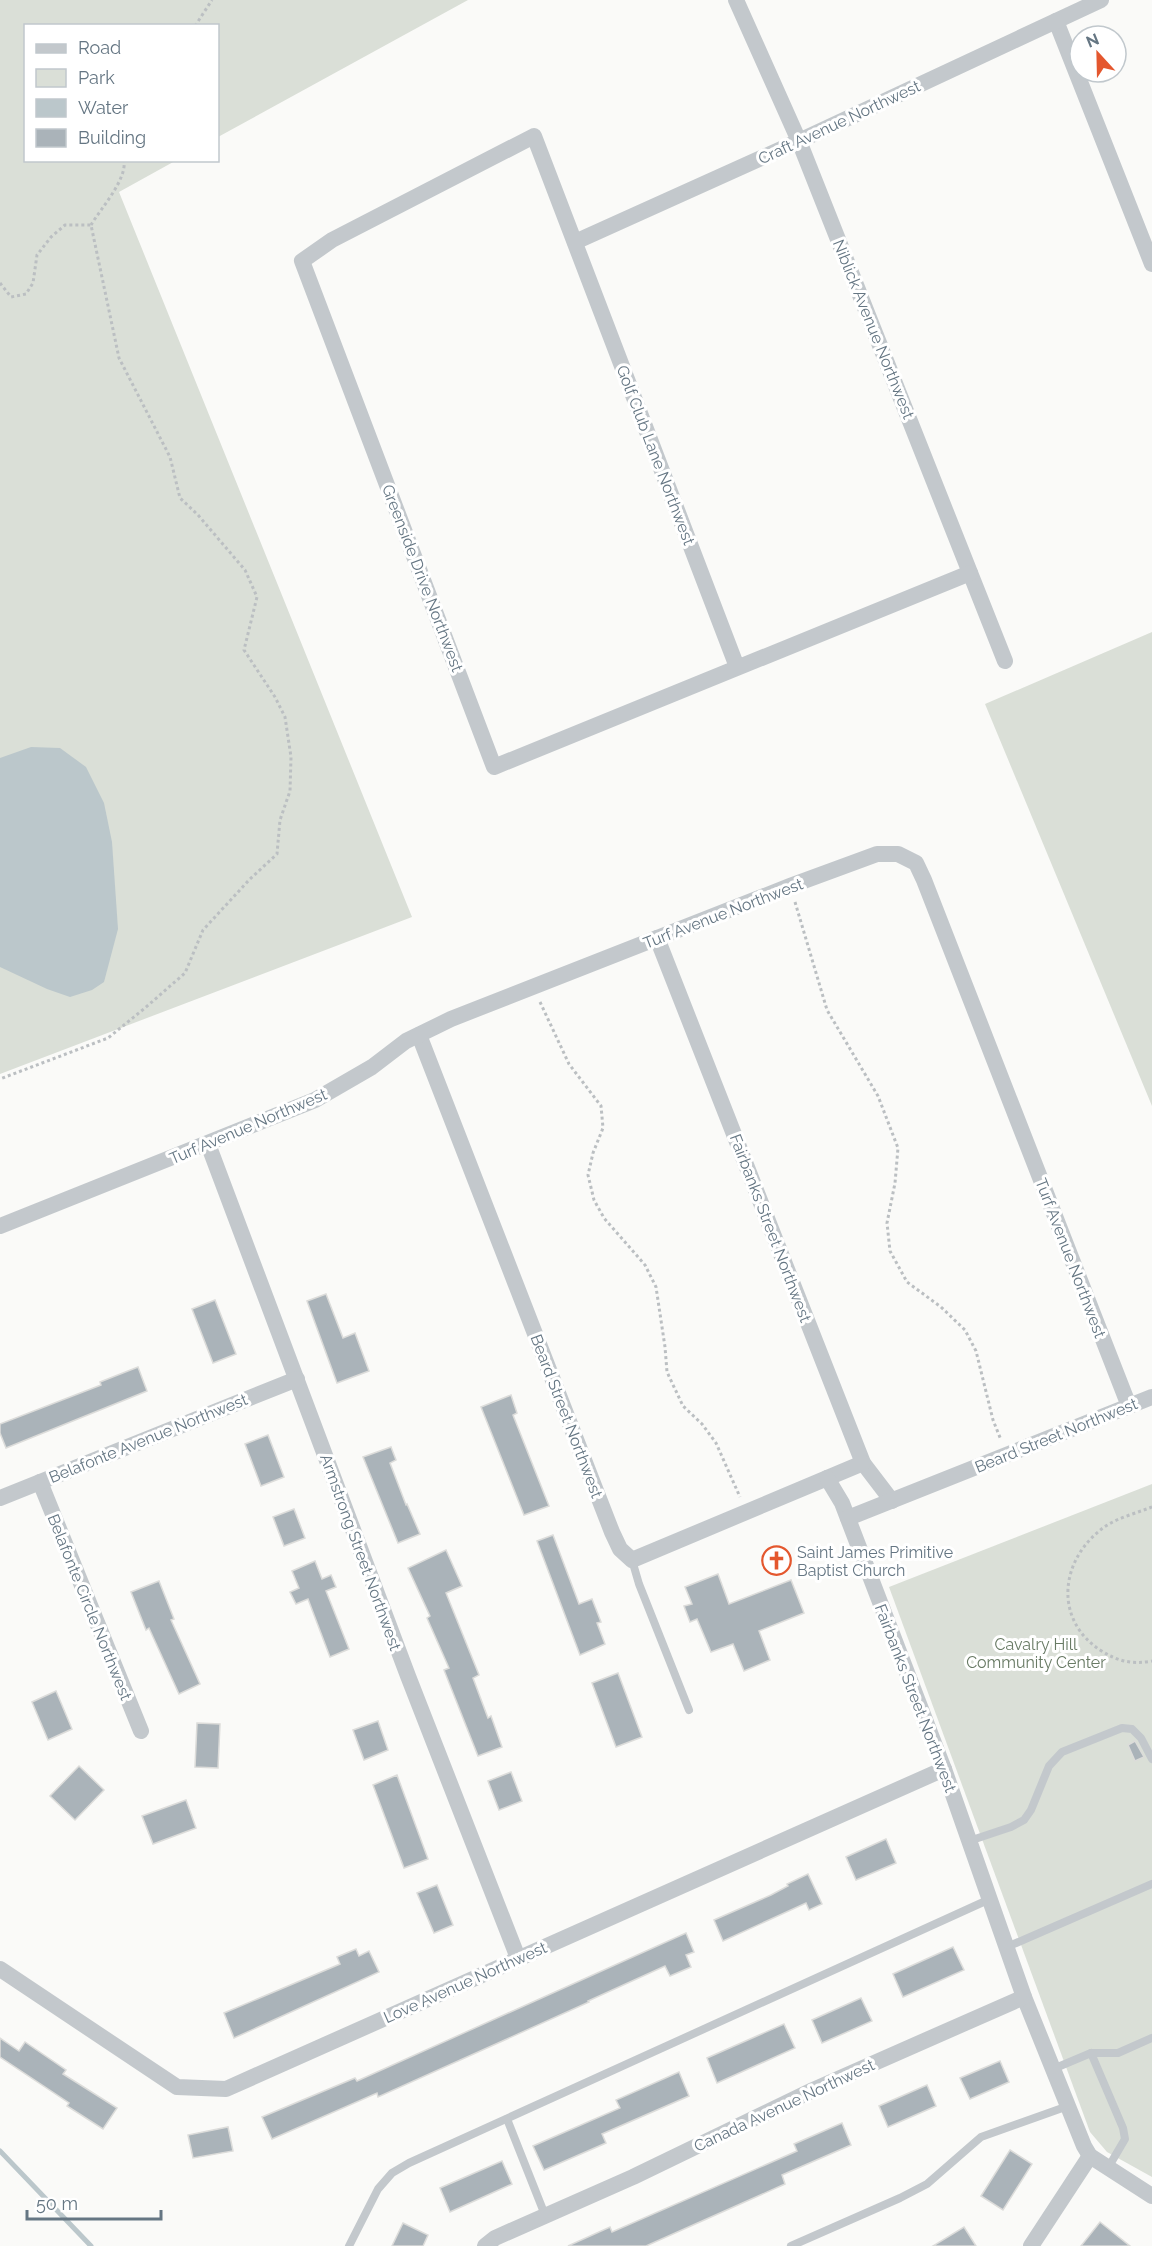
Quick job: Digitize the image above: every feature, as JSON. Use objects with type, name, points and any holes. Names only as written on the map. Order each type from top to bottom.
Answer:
[{"type":"street","name":"Niblick Avenue Northwest","points":[[736,0],[799,141],[1005,661]]},
{"type":"street","name":"Craft Avenue Northwest","points":[[575,242],[799,141],[1101,0]]},
{"type":"street","points":[[1056,21],[1152,264]]},
{"type":"street","name":"Greenside Drive Northwest","points":[[575,242],[534,136],[332,240],[302,261],[494,767],[970,573]]},
{"type":"street","name":"Golf Club Lane Northwest","points":[[575,242],[737,667]]},
{"type":"street","name":"Turf Avenue Northwest","points":[[0,1226],[315,1100],[372,1067],[406,1041],[451,1019],[790,886],[877,854],[898,854],[915,863],[1129,1406]]},
{"type":"street","name":"Fairbanks Street Northwest","points":[[657,938],[862,1463],[892,1501]]},
{"type":"street","name":"Beard Street Northwest","points":[[420,1035],[612,1532],[620,1548],[632,1560]]},
{"type":"street","name":"Armstrong Street Northwest","points":[[208,1144],[404,1665],[518,1958]]},
{"type":"street","name":"Belafonte Avenue Northwest","points":[[0,1498],[297,1379]]},
{"type":"street","name":"Beard Street Northwest","points":[[892,1501],[1152,1397]]},
{"type":"street","points":[[632,1560],[862,1463]]},
{"type":"street","name":"Fairbanks Street Northwest","points":[[827,1478],[848,1518],[944,1769],[1024,1997],[1090,2156]]},
{"type":"street","name":"Belafonte Circle Northwest","points":[[40,1482],[141,1731]]},
{"type":"street","points":[[848,1518],[892,1501]]},
{"type":"street","name":"Love Avenue Northwest","points":[[0,1969],[177,2087],[226,2089],[944,1769]]},
{"type":"street","name":"Canada Avenue Northwest","points":[[485,2246],[495,2238],[633,2177],[813,2090],[1024,1997]]},
{"type":"street","points":[[1031,2246],[1090,2156],[1152,2196]]},
{"type":"lane","points":[[632,1560],[639,1584],[689,1710]]},
{"type":"lane","points":[[969,1841],[1011,1827],[1023,1820],[1031,1810],[1049,1766],[1062,1752],[1122,1728],[1132,1729],[1140,1737],[1152,1759]]},
{"type":"lane","points":[[1007,1947],[1152,1884]]},
{"type":"lane","points":[[349,2246],[378,2189],[392,2173],[409,2163],[990,1899]]},
{"type":"lane","points":[[1053,2069],[1091,2054],[1118,2053],[1152,2038]]},
{"type":"lane","points":[[1091,2054],[1124,2128],[1125,2139],[1108,2168]]},
{"type":"lane","points":[[791,2246],[927,2184],[981,2137],[1068,2106]]},
{"type":"lane","points":[[507,2119],[545,2215]]},
{"type":"path","points":[[196,24],[212,0]]},
{"type":"path","points":[[0,1079],[108,1038],[185,973],[203,930],[250,879],[277,854],[280,820],[290,791],[291,757],[285,717],[276,697],[244,650],[257,597],[245,570],[198,515],[180,498],[170,457],[119,358],[91,225],[119,180],[124,162]]},
{"type":"path","points":[[0,283],[11,297],[26,294],[33,282],[38,255],[51,237],[65,225],[91,225]]},
{"type":"path","points":[[790,886],[827,1010],[878,1096],[898,1148],[895,1183],[887,1223],[890,1251],[906,1282],[941,1307],[965,1330],[976,1351],[993,1420],[1007,1455]]},
{"type":"path","points":[[533,987],[569,1064],[601,1106],[603,1128],[592,1153],[588,1175],[594,1200],[604,1218],[645,1265],[656,1287],[670,1381],[683,1406],[702,1424],[716,1443],[746,1512]]},
{"type":"path","points":[[1152,1507],[1116,1521],[1098,1531],[1082,1549],[1071,1572],[1067,1588],[1068,1604],[1074,1623],[1082,1636],[1094,1646],[1121,1661],[1142,1663],[1152,1661]]},
{"type":"green space","points":[[0,0],[468,0],[219,136],[219,24],[24,24],[24,162],[173,162],[119,192],[412,917],[0,1074]]},
{"type":"green space","points":[[1152,632],[1152,1106],[985,704]]},
{"type":"green space","name":"Cavalry Hill Community Center","points":[[1152,1484],[1152,2177],[1107,2152],[1090,2132],[889,1587]]},
{"type":"water","points":[[31,747],[60,748],[86,767],[104,803],[112,842],[118,929],[104,982],[92,990],[70,997],[0,967],[0,758]]},
{"type":"building","points":[[326,1294],[343,1338],[355,1333],[369,1371],[337,1383],[307,1301]]},
{"type":"building","points":[[215,1300],[236,1354],[213,1363],[192,1309]]},
{"type":"building","points":[[138,1367],[147,1391],[6,1448],[0,1433],[0,1424],[101,1385],[100,1382]]},
{"type":"building","points":[[511,1395],[517,1413],[513,1415],[549,1506],[524,1515],[481,1407]]},
{"type":"building","points":[[268,1435],[284,1477],[261,1486],[245,1444]]},
{"type":"building","points":[[391,1447],[396,1460],[390,1463],[420,1534],[398,1543],[363,1457]]},
{"type":"building","points":[[294,1509],[305,1538],[284,1546],[273,1517]]},
{"type":"building","points":[[553,1535],[579,1604],[592,1599],[601,1622],[597,1623],[605,1644],[580,1655],[537,1541]]},
{"type":"building","points":[[446,1550],[462,1586],[446,1593],[479,1675],[473,1678],[488,1718],[491,1716],[502,1747],[478,1756],[444,1670],[449,1668],[427,1618],[430,1616],[408,1568]]},
{"type":"building","points":[[315,1561],[322,1579],[331,1575],[336,1587],[326,1591],[349,1649],[330,1657],[308,1599],[296,1604],[290,1592],[299,1588],[292,1571]]},
{"type":"building","points":[[718,1574],[729,1604],[791,1580],[804,1613],[759,1631],[770,1660],[744,1671],[733,1644],[711,1652],[697,1619],[690,1622],[684,1606],[692,1604],[685,1587]]},
{"type":"building","points":[[159,1581],[174,1619],[171,1620],[200,1684],[179,1694],[149,1628],[146,1630],[131,1592]]},
{"type":"building","points":[[618,1673],[642,1737],[616,1747],[592,1683]]},
{"type":"building","points":[[56,1691],[72,1729],[48,1740],[32,1702]]},
{"type":"building","points":[[378,1721],[388,1750],[364,1760],[353,1730]]},
{"type":"building","points":[[197,1723],[220,1724],[218,1768],[195,1767]]},
{"type":"building","points":[[1135,1741],[1144,1757],[1135,1761],[1128,1745]]},
{"type":"building","points":[[79,1766],[104,1790],[75,1820],[50,1796]]},
{"type":"building","points":[[511,1772],[522,1801],[499,1810],[488,1781]]},
{"type":"building","points":[[397,1775],[428,1859],[404,1868],[373,1785]]},
{"type":"building","points":[[186,1800],[196,1828],[153,1844],[142,1816]]},
{"type":"building","points":[[886,1839],[896,1863],[856,1880],[846,1857]]},
{"type":"building","points":[[808,1874],[822,1904],[809,1910],[806,1903],[723,1941],[714,1920],[771,1895]]},
{"type":"building","points":[[437,1885],[453,1925],[434,1933],[417,1893]]},
{"type":"building","points":[[686,1933],[694,1952],[686,1955],[691,1967],[670,1976],[665,1966],[378,2097],[377,2093],[272,2139],[262,2117],[355,2078],[357,2081]]},
{"type":"building","points":[[953,1947],[964,1970],[903,1997],[893,1974]]},
{"type":"building","points":[[356,1949],[359,1956],[369,1951],[379,1972],[234,2038],[224,2013],[340,1964],[337,1957]]},
{"type":"building","points":[[861,1998],[872,2021],[822,2043],[812,2020]]},
{"type":"building","points":[[784,2024],[795,2048],[717,2083],[707,2058]]},
{"type":"building","points":[[0,2038],[19,2051],[25,2042],[66,2070],[63,2074],[117,2108],[103,2129],[67,2106],[69,2103],[0,2057]]},
{"type":"building","points":[[1000,2061],[1009,2082],[970,2099],[960,2078]]},
{"type":"building","points":[[679,2072],[689,2096],[602,2134],[606,2143],[544,2170],[533,2146],[620,2108],[616,2100]]},
{"type":"building","points":[[927,2085],[936,2106],[888,2127],[879,2106]]},
{"type":"building","points":[[842,2123],[851,2145],[782,2175],[785,2184],[646,2246],[568,2246],[610,2227],[612,2232],[797,2151],[794,2144]]},
{"type":"building","points":[[228,2127],[233,2151],[193,2158],[188,2135]]},
{"type":"building","points":[[1010,2150],[1032,2164],[1003,2210],[981,2196]]},
{"type":"building","points":[[502,2161],[512,2184],[450,2212],[440,2188]]},
{"type":"building","points":[[1100,2222],[1130,2246],[1081,2246]]},
{"type":"building","points":[[403,2223],[428,2235],[423,2246],[392,2246]]},
{"type":"building","points":[[964,2227],[976,2246],[933,2246]]},
{"type":"waterway","points":[[0,2151],[91,2246]]},
{"type":"place","name":"Saint James Primitive Baptist Church","points":[[776,1561]]}]
